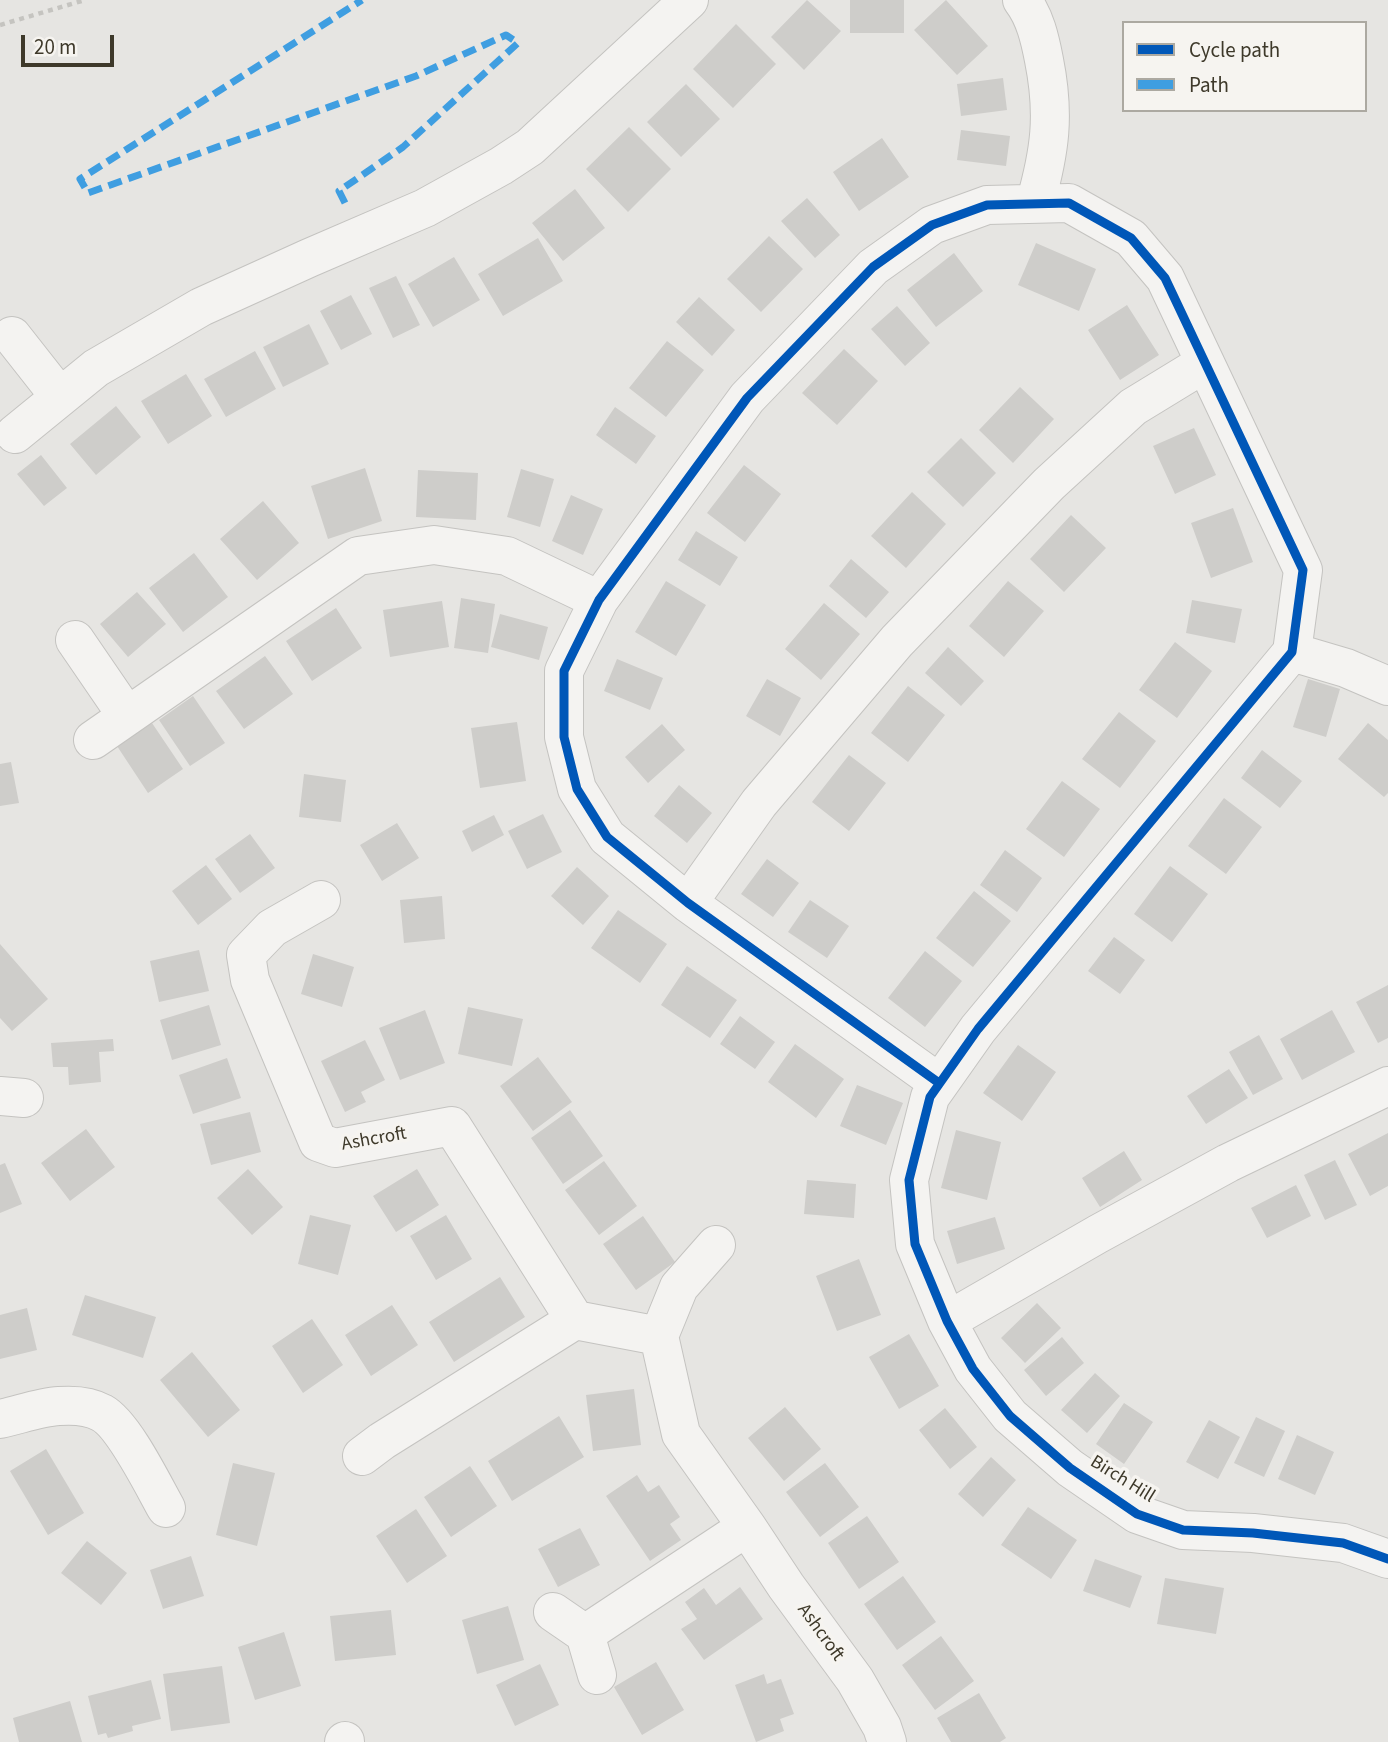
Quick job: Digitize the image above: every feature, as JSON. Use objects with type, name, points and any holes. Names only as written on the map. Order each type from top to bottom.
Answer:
[{"type":"street","points":[[15,434],[96,368],[201,307],[425,208],[501,166],[530,147],[689,0]]},
{"type":"street","points":[[1022,0],[1040,37],[1049,85],[1051,128],[1045,168],[1035,204]]},
{"type":"street","points":[[940,1083],[688,903],[607,837],[577,789],[564,737],[564,671],[599,600],[747,398],[873,267],[932,225],[987,205],[1069,204],[1130,238],[1165,278],[1303,570],[1292,652],[1346,668],[1388,686]]},
{"type":"street","points":[[12,336],[60,397]]},
{"type":"street","points":[[688,903],[759,803],[897,641],[1049,484],[1133,407],[1205,363]]},
{"type":"street","points":[[93,740],[358,556],[434,545],[507,556],[599,600]]},
{"type":"street","points":[[75,640],[127,716]]},
{"type":"street","name":"Birch Hill","points":[[1292,652],[978,1029],[930,1097],[909,1180],[915,1244],[947,1321],[973,1369],[1010,1416],[1070,1468],[1137,1514],[1183,1530],[1253,1533],[1343,1543],[1388,1559]]},
{"type":"street","name":"Ashcroft","points":[[321,901],[272,928],[246,955],[250,980],[318,1142],[335,1148],[452,1126],[575,1320]]},
{"type":"street","points":[[947,1321],[1228,1163],[1388,1086]]},
{"type":"street","points":[[370,1438],[575,1320],[659,1336],[680,1287],[716,1245]]},
{"type":"street","name":"Ashcroft","points":[[659,1336],[681,1434],[786,1587],[855,1680],[882,1727],[887,1742]]},
{"type":"street","points":[[0,1419],[58,1406],[86,1407],[103,1413],[116,1424],[166,1508]]},
{"type":"street","points":[[586,1634],[747,1527]]},
{"type":"street","points":[[553,1612],[586,1634],[597,1675]]},
{"type":"path","points":[[0,25],[85,0]]},
{"type":"building","points":[[807,0],[841,31],[804,70],[771,37]]},
{"type":"building","points":[[850,0],[904,0],[904,33],[850,33]]},
{"type":"building","points":[[946,0],[988,46],[957,75],[914,30]]},
{"type":"building","points":[[736,24],[776,64],[733,108],[693,69]]},
{"type":"building","points":[[1003,78],[1007,110],[961,116],[957,84]]},
{"type":"building","points":[[686,84],[720,119],[681,157],[647,122]]},
{"type":"building","points":[[629,127],[671,169],[628,212],[586,169]]},
{"type":"building","points":[[961,130],[1010,136],[1006,166],[957,160]]},
{"type":"building","points":[[882,138],[909,177],[859,211],[833,172]]},
{"type":"building","points":[[575,189],[605,228],[563,261],[532,223]]},
{"type":"building","points":[[807,198],[840,235],[815,258],[781,221]]},
{"type":"building","points":[[769,236],[803,269],[761,312],[727,279]]},
{"type":"building","points":[[538,238],[563,281],[503,316],[478,274]]},
{"type":"building","points":[[1036,243],[1096,269],[1079,311],[1018,285]]},
{"type":"building","points":[[954,253],[983,291],[936,327],[907,290]]},
{"type":"building","points":[[454,257],[480,300],[433,327],[408,284]]},
{"type":"building","points":[[396,276],[420,325],[393,338],[369,288]]},
{"type":"building","points":[[351,295],[372,334],[341,350],[320,311]]},
{"type":"building","points":[[699,297],[735,330],[712,356],[676,322]]},
{"type":"building","points":[[1127,305],[1159,355],[1120,380],[1088,330]]},
{"type":"building","points":[[897,306],[930,343],[905,366],[871,329]]},
{"type":"building","points":[[309,324],[329,364],[283,387],[263,347]]},
{"type":"building","points":[[667,341],[704,370],[666,417],[629,388]]},
{"type":"building","points":[[844,349],[878,381],[837,425],[802,393]]},
{"type":"building","points":[[255,351],[276,389],[226,417],[204,379]]},
{"type":"building","points":[[186,374],[212,416],[168,444],[141,401]]},
{"type":"building","points":[[1020,387],[1054,419],[1013,463],[979,430]]},
{"type":"building","points":[[116,406],[141,437],[96,475],[70,444]]},
{"type":"building","points":[[615,407],[656,436],[636,464],[596,435]]},
{"type":"building","points":[[1194,428],[1216,475],[1175,494],[1153,446]]},
{"type":"building","points":[[961,438],[996,473],[963,507],[927,472]]},
{"type":"building","points":[[41,455],[67,488],[44,506],[17,474]]},
{"type":"building","points":[[744,465],[781,494],[745,542],[707,513]]},
{"type":"building","points":[[365,468],[382,521],[328,539],[311,486]]},
{"type":"building","points":[[521,469],[554,479],[540,527],[507,517]]},
{"type":"building","points":[[418,470],[478,473],[476,520],[416,517]]},
{"type":"building","points":[[912,492],[946,524],[906,568],[871,536]]},
{"type":"building","points":[[571,495],[603,509],[583,555],[552,541]]},
{"type":"building","points":[[263,501],[299,543],[257,580],[220,539]]},
{"type":"building","points":[[1233,508],[1253,562],[1211,578],[1191,523]]},
{"type":"building","points":[[1071,515],[1106,548],[1064,592],[1030,559]]},
{"type":"building","points":[[696,531],[738,557],[720,586],[678,560]]},
{"type":"building","points":[[194,553],[228,597],[183,632],[149,588]]},
{"type":"building","points":[[851,559],[889,592],[866,618],[829,586]]},
{"type":"building","points":[[666,581],[706,605],[676,656],[635,632]]},
{"type":"building","points":[[1008,581],[1044,611],[1004,657],[969,626]]},
{"type":"building","points":[[137,592],[166,624],[128,657],[100,624]]},
{"type":"building","points":[[461,598],[495,604],[488,653],[454,648]]},
{"type":"building","points":[[1192,600],[1242,609],[1235,643],[1186,633]]},
{"type":"building","points":[[442,601],[449,647],[390,657],[383,610]]},
{"type":"building","points":[[824,603],[860,634],[821,680],[785,649]]},
{"type":"building","points":[[336,608],[362,648],[312,681],[286,641]]},
{"type":"building","points":[[500,614],[548,627],[539,660],[491,647]]},
{"type":"building","points":[[1175,642],[1212,671],[1177,718],[1139,690]]},
{"type":"building","points":[[948,647],[984,681],[961,706],[925,673]]},
{"type":"building","points":[[265,656],[293,694],[244,729],[216,691]]},
{"type":"building","points":[[617,659],[663,678],[650,710],[604,691]]},
{"type":"building","points":[[767,679],[801,698],[780,736],[746,716]]},
{"type":"building","points":[[1308,679],[1340,689],[1326,737],[1293,727]]},
{"type":"building","points":[[908,686],[945,715],[908,762],[871,733]]},
{"type":"building","points":[[193,696],[225,743],[190,766],[159,720]]},
{"type":"building","points":[[1119,712],[1156,741],[1120,788],[1082,759]]},
{"type":"building","points":[[517,722],[526,781],[480,788],[471,728]]},
{"type":"building","points":[[152,723],[183,769],[148,793],[117,746]]},
{"type":"building","points":[[1368,723],[1388,740],[1388,793],[1384,797],[1338,759]]},
{"type":"building","points":[[662,724],[685,750],[648,783],[625,757]]},
{"type":"building","points":[[1262,750],[1302,781],[1280,808],[1241,778]]},
{"type":"building","points":[[849,755],[886,783],[849,831],[812,802]]},
{"type":"building","points":[[11,762],[19,803],[0,806],[0,764]]},
{"type":"building","points":[[304,774],[346,780],[341,822],[299,817]]},
{"type":"building","points":[[1062,781],[1100,809],[1064,857],[1026,829]]},
{"type":"building","points":[[679,785],[712,813],[687,843],[654,816]]},
{"type":"building","points":[[1224,798],[1262,827],[1226,874],[1188,846]]},
{"type":"building","points":[[543,814],[562,852],[527,869],[508,831]]},
{"type":"building","points":[[494,815],[504,835],[472,852],[462,831]]},
{"type":"building","points":[[397,823],[419,858],[382,881],[360,845]]},
{"type":"building","points":[[250,834],[275,868],[240,893],[215,859]]},
{"type":"building","points":[[1005,850],[1042,878],[1017,912],[980,885]]},
{"type":"building","points":[[767,859],[799,883],[773,917],[741,894]]},
{"type":"building","points":[[206,865],[232,899],[198,925],[172,891]]},
{"type":"building","points":[[1170,866],[1208,894],[1172,942],[1134,914]]},
{"type":"building","points":[[577,867],[609,896],[583,925],[551,896]]},
{"type":"building","points":[[974,891],[1011,921],[973,967],[936,938]]},
{"type":"building","points":[[442,896],[445,939],[404,943],[400,900]]},
{"type":"building","points":[[810,900],[849,926],[827,958],[788,932]]},
{"type":"building","points":[[618,910],[667,944],[640,983],[591,948]]},
{"type":"building","points":[[1114,937],[1145,960],[1120,994],[1088,971]]},
{"type":"building","points":[[0,944],[48,999],[12,1031],[0,1018]]},
{"type":"building","points":[[199,950],[209,991],[159,1002],[150,961]]},
{"type":"building","points":[[925,951],[962,981],[925,1027],[888,998]]},
{"type":"building","points":[[313,954],[354,967],[342,1007],[301,994]]},
{"type":"building","points":[[687,966],[737,1000],[710,1038],[661,1005]]},
{"type":"building","points":[[1388,985],[1388,1038],[1378,1043],[1356,1002]]},
{"type":"building","points":[[209,1005],[221,1045],[172,1060],[160,1020]]},
{"type":"building","points":[[468,1007],[523,1019],[512,1066],[458,1054]]},
{"type":"building","points":[[425,1010],[445,1063],[400,1080],[379,1028]]},
{"type":"building","points":[[1332,1010],[1355,1052],[1302,1080],[1280,1039]]},
{"type":"building","points":[[740,1016],[775,1042],[755,1069],[720,1044]]},
{"type":"building","points":[[1259,1035],[1283,1079],[1253,1095],[1229,1052]]},
{"type":"building","points":[[113,1039],[114,1051],[99,1052],[101,1082],[69,1085],[68,1067],[53,1067],[51,1043]]},
{"type":"building","points":[[365,1040],[385,1080],[361,1092],[366,1102],[345,1112],[321,1061]]},
{"type":"building","points":[[795,1044],[844,1079],[816,1118],[768,1082]]},
{"type":"building","points":[[1018,1045],[1056,1072],[1022,1121],[983,1093]]},
{"type":"building","points":[[538,1057],[572,1102],[533,1131],[500,1086]]},
{"type":"building","points":[[227,1058],[241,1098],[193,1114],[179,1075]]},
{"type":"building","points":[[1229,1069],[1248,1098],[1206,1124],[1187,1096]]},
{"type":"building","points":[[857,1085],[903,1103],[886,1145],[840,1126]]},
{"type":"building","points":[[570,1110],[603,1156],[563,1184],[531,1138]]},
{"type":"building","points":[[250,1112],[261,1152],[211,1165],[200,1124]]},
{"type":"building","points":[[86,1129],[115,1167],[70,1201],[41,1163]]},
{"type":"building","points":[[956,1130],[1001,1142],[987,1200],[941,1188]]},
{"type":"building","points":[[1388,1133],[1388,1186],[1370,1196],[1348,1154]]},
{"type":"building","points":[[1124,1151],[1142,1180],[1100,1207],[1082,1178]]},
{"type":"building","points":[[1335,1160],[1357,1205],[1325,1220],[1304,1175]]},
{"type":"building","points":[[604,1161],[637,1206],[599,1235],[565,1190]]},
{"type":"building","points":[[5,1163],[22,1204],[0,1213],[0,1165]]},
{"type":"building","points":[[248,1169],[283,1207],[252,1235],[217,1198]]},
{"type":"building","points":[[417,1169],[439,1205],[396,1232],[373,1196]]},
{"type":"building","points":[[807,1180],[856,1184],[854,1218],[804,1214]]},
{"type":"building","points":[[1296,1185],[1311,1216],[1267,1238],[1251,1208]]},
{"type":"building","points":[[310,1215],[351,1225],[338,1275],[298,1264]]},
{"type":"building","points":[[446,1215],[472,1259],[436,1280],[410,1236]]},
{"type":"building","points":[[643,1216],[675,1262],[636,1290],[603,1244]]},
{"type":"building","points":[[995,1217],[1005,1249],[957,1264],[947,1231]]},
{"type":"building","points":[[859,1259],[881,1315],[837,1331],[816,1276]]},
{"type":"building","points":[[500,1277],[525,1317],[454,1362],[429,1322]]},
{"type":"building","points":[[85,1295],[156,1317],[143,1358],[72,1335]]},
{"type":"building","points":[[1037,1303],[1061,1328],[1025,1363],[1001,1338]]},
{"type":"building","points":[[392,1305],[418,1345],[371,1376],[345,1335]]},
{"type":"building","points":[[27,1308],[37,1350],[0,1359],[0,1315]]},
{"type":"building","points":[[312,1319],[343,1365],[303,1393],[272,1346]]},
{"type":"building","points":[[909,1334],[939,1386],[899,1409],[869,1357]]},
{"type":"building","points":[[1062,1337],[1084,1363],[1046,1396],[1024,1370]]},
{"type":"building","points":[[192,1352],[240,1410],[208,1437],[160,1380]]},
{"type":"building","points":[[1095,1373],[1120,1396],[1087,1433],[1061,1410]]},
{"type":"building","points":[[634,1389],[641,1445],[593,1451],[586,1395]]},
{"type":"building","points":[[1124,1403],[1153,1422],[1124,1464],[1096,1444]]},
{"type":"building","points":[[785,1407],[821,1449],[784,1481],[748,1438]]},
{"type":"building","points":[[945,1408],[977,1447],[950,1469],[919,1430]]},
{"type":"building","points":[[559,1416],[584,1457],[512,1501],[488,1461]]},
{"type":"building","points":[[1256,1417],[1285,1431],[1264,1477],[1234,1463]]},
{"type":"building","points":[[1209,1420],[1240,1437],[1218,1479],[1186,1462]]},
{"type":"building","points":[[1297,1435],[1334,1452],[1315,1495],[1278,1479]]},
{"type":"building","points":[[46,1449],[84,1513],[48,1535],[10,1471]]},
{"type":"building","points":[[991,1457],[1016,1480],[983,1517],[958,1494]]},
{"type":"building","points":[[233,1463],[275,1473],[257,1546],[216,1535]]},
{"type":"building","points":[[825,1463],[859,1507],[820,1537],[786,1492]]},
{"type":"building","points":[[470,1466],[497,1506],[451,1537],[424,1497]]},
{"type":"building","points":[[637,1475],[648,1492],[659,1485],[680,1517],[670,1524],[681,1540],[650,1561],[606,1496]]},
{"type":"building","points":[[1028,1507],[1077,1540],[1051,1579],[1001,1545]]},
{"type":"building","points":[[416,1509],[447,1556],[407,1583],[376,1536]]},
{"type":"building","points":[[867,1516],[899,1562],[859,1589],[828,1543]]},
{"type":"building","points":[[580,1528],[600,1565],[558,1587],[538,1549]]},
{"type":"building","points":[[87,1541],[127,1573],[101,1605],[61,1573]]},
{"type":"building","points":[[191,1556],[204,1596],[163,1609],[150,1570]]},
{"type":"building","points":[[1095,1559],[1142,1576],[1130,1608],[1083,1591]]},
{"type":"building","points":[[903,1576],[936,1622],[897,1650],[864,1604]]},
{"type":"building","points":[[1165,1578],[1224,1588],[1216,1634],[1157,1624]]},
{"type":"building","points":[[740,1587],[763,1619],[704,1660],[681,1629],[697,1619],[685,1602],[704,1588],[716,1605]]},
{"type":"building","points":[[508,1606],[524,1660],[477,1674],[462,1620]]},
{"type":"building","points":[[391,1610],[396,1655],[335,1661],[330,1616]]},
{"type":"building","points":[[284,1632],[301,1686],[255,1700],[238,1647]]},
{"type":"building","points":[[941,1636],[974,1681],[935,1710],[902,1665]]},
{"type":"building","points":[[656,1662],[684,1710],[642,1735],[614,1687]]},
{"type":"building","points":[[540,1664],[559,1705],[515,1726],[496,1685]]},
{"type":"building","points":[[222,1666],[230,1723],[171,1731],[163,1674]]},
{"type":"building","points":[[764,1674],[767,1684],[781,1679],[794,1714],[780,1719],[784,1731],[756,1742],[735,1685]]},
{"type":"building","points":[[151,1680],[161,1719],[132,1726],[133,1731],[108,1738],[106,1733],[98,1735],[88,1696]]},
{"type":"building","points":[[979,1693],[1006,1738],[1000,1742],[951,1742],[937,1718]]},
{"type":"building","points":[[70,1701],[82,1742],[19,1742],[13,1718]]},
{"type":"marked path","points":[[345,203],[339,191],[403,147],[518,43],[506,35],[416,76],[88,193],[80,179],[362,0]]},
{"type":"cycle path","points":[[939,1083],[688,903],[607,837],[577,789],[564,737],[564,671],[599,600],[747,398],[873,267],[932,225],[987,205],[1069,203],[1131,238],[1165,278],[1303,570],[1292,652],[978,1029],[930,1097],[909,1180],[915,1244],[947,1321],[973,1369],[1010,1416],[1070,1468],[1137,1514],[1183,1530],[1253,1533],[1343,1543],[1388,1559]]}]
